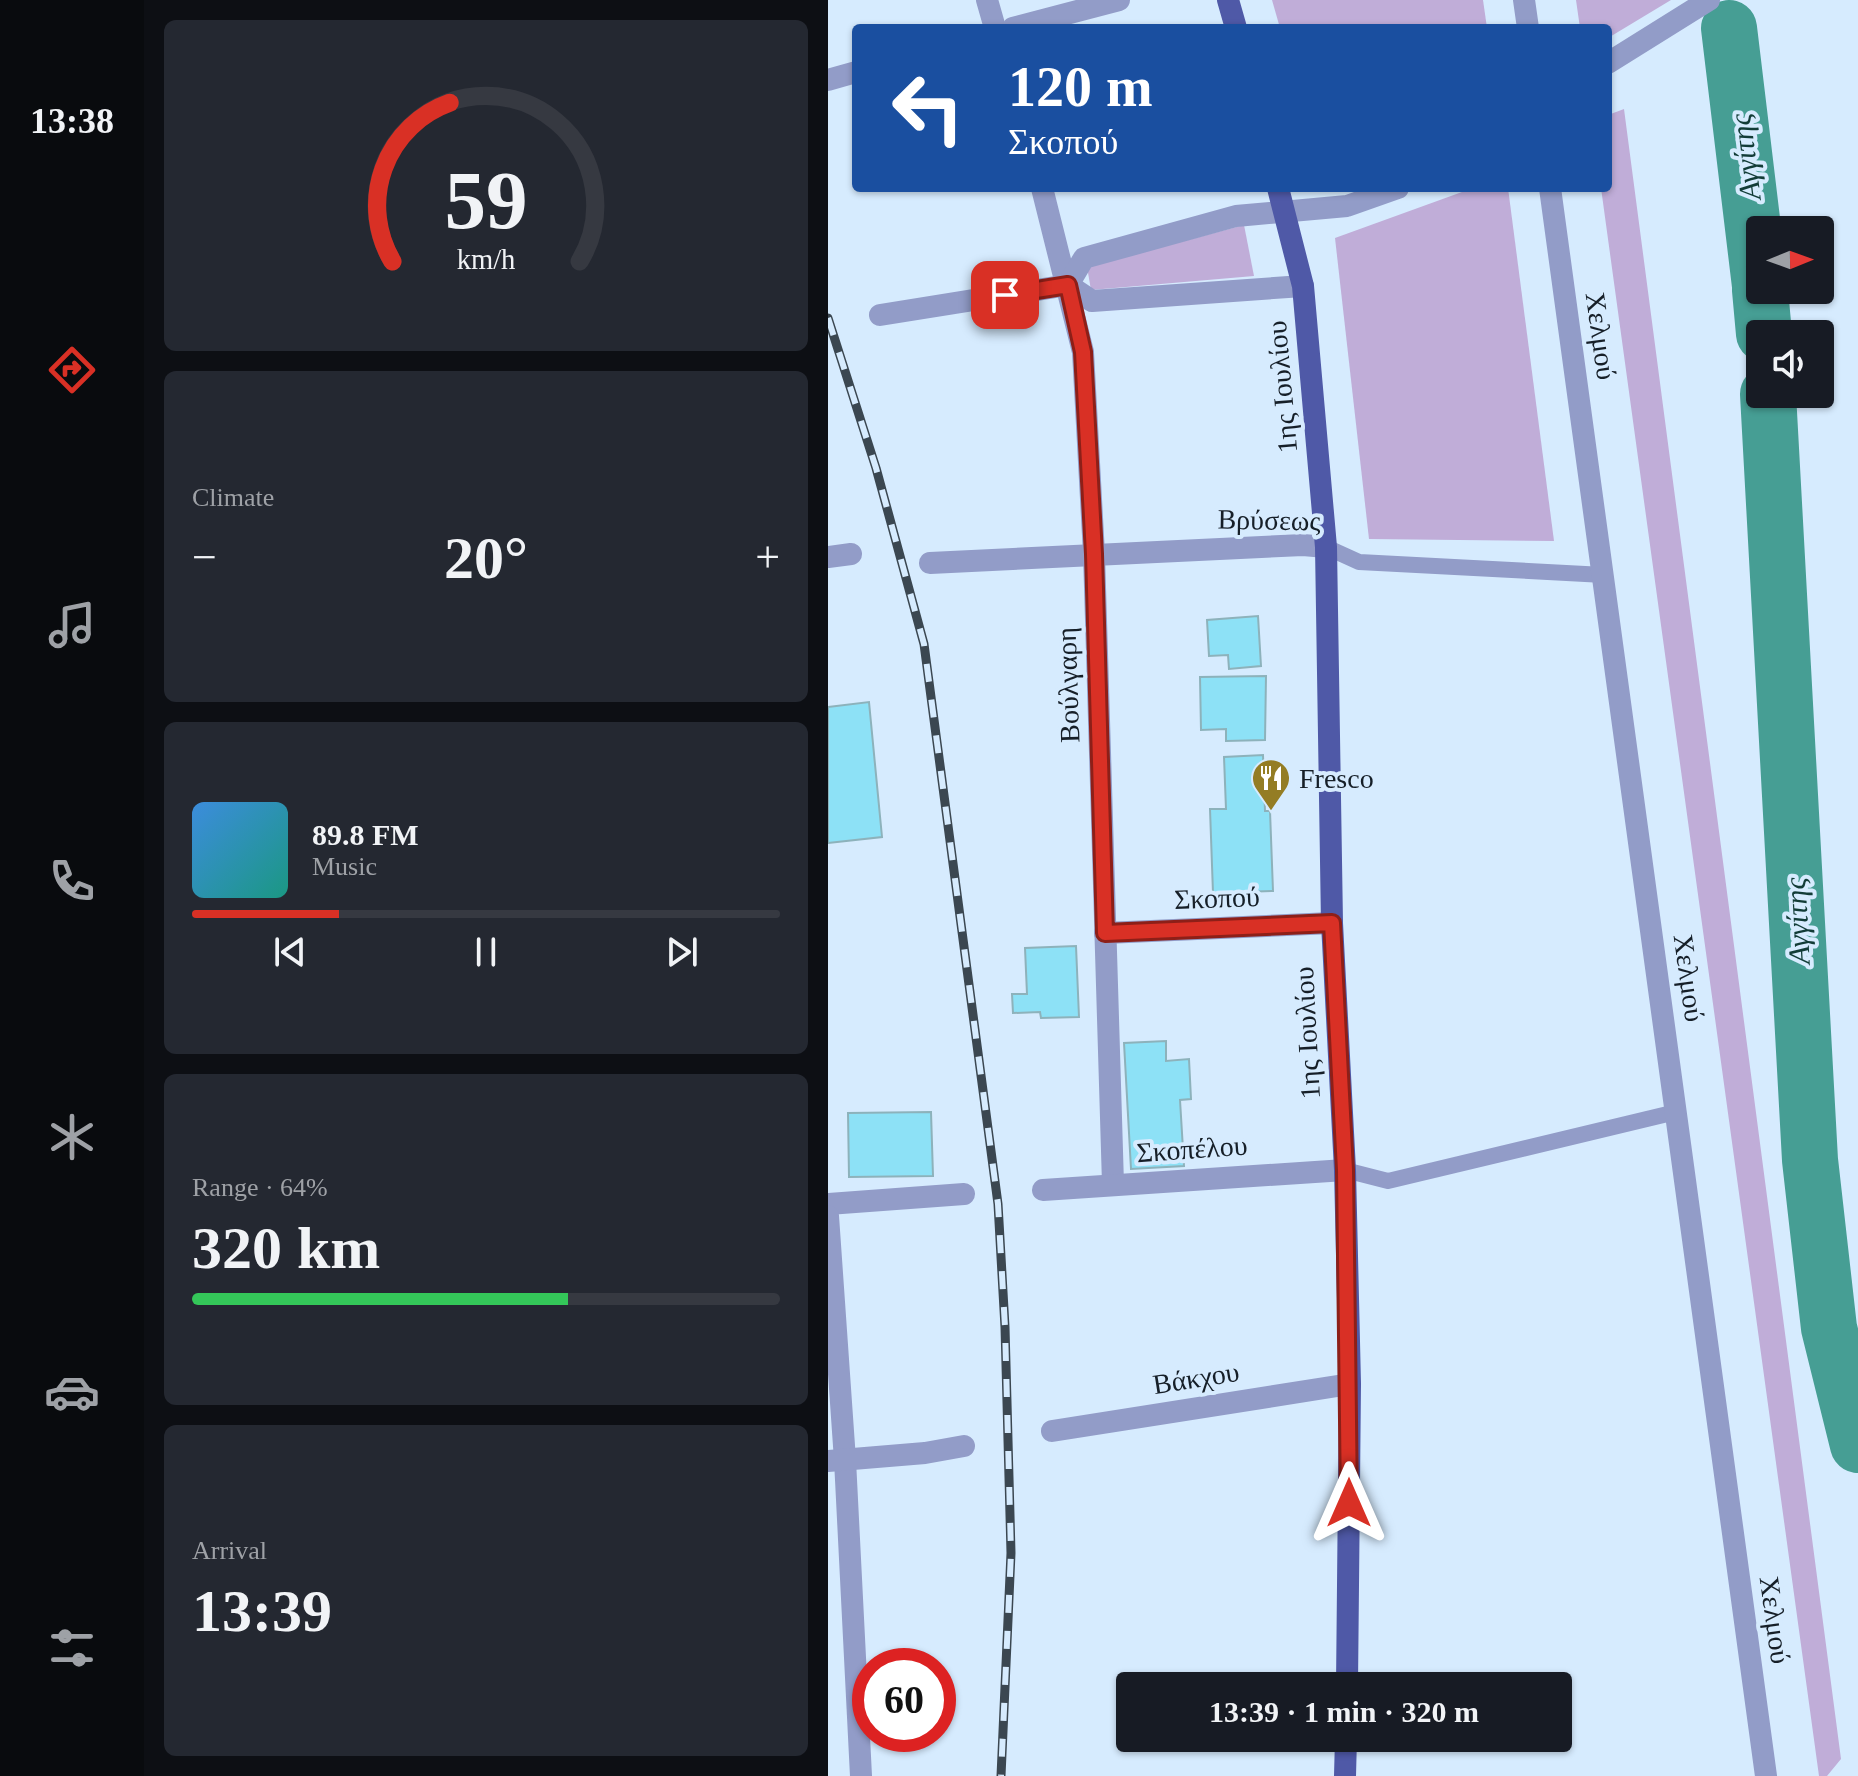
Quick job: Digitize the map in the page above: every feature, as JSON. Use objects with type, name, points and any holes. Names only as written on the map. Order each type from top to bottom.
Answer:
[{"type":"main road","points":[[1228,0],[1235,24]]},
{"type":"main road","name":"1ης Ιουλίου","points":[[1281,199],[1303,286],[1326,547],[1332,923],[1345,1170],[1350,1384],[1347,1672]]},
{"type":"main road","points":[[1345,1776],[1346,1752]]},
{"type":"street","points":[[987,0],[994,24]]},
{"type":"street","points":[[1028,24],[1119,0]]},
{"type":"street","points":[[1524,0],[1527,24]]},
{"type":"street","points":[[1612,61],[1709,0]]},
{"type":"street","points":[[828,80],[852,73]]},
{"type":"street","name":"Βούλγαρη","points":[[1043,192],[1082,339],[1094,554],[1113,1184]]},
{"type":"street","points":[[1068,285],[1084,258],[1236,216],[1281,199],[1347,206],[1387,192]]},
{"type":"street","name":"Χελμού","points":[[1551,192],[1766,1776]]},
{"type":"street","points":[[880,315],[1068,285],[1092,301],[1303,286]]},
{"type":"street","name":"Βρύσεως","points":[[930,563],[1303,545],[1326,547]]},
{"type":"street","points":[[828,557],[851,554]]},
{"type":"street","name":"Σκοπού","points":[[1105,933],[1332,923]]},
{"type":"street","name":"Σκοπέλου","points":[[1043,1190],[1345,1170]]},
{"type":"street","points":[[828,1204],[964,1194]]},
{"type":"street","points":[[828,1216],[837,1460],[861,1776]]},
{"type":"street","name":"Βάκχου","points":[[1052,1431],[1350,1384]]},
{"type":"street","points":[[837,1460],[913,1455],[964,1446]]},
{"type":"lane","name":"Βρύσεως","points":[[1326,547],[1359,562],[1604,575]]},
{"type":"lane","points":[[1345,1170],[1388,1181],[1676,1112]]},
{"type":"shaded area","points":[[1272,0],[1483,0],[1486,24],[1279,24]]},
{"type":"shaded area","points":[[1576,0],[1671,0],[1612,36],[1612,24],[1579,24]]},
{"type":"shaded area","points":[[1624,109],[1841,1759],[1827,1776],[1819,1776],[1602,192],[1612,192],[1612,114]]},
{"type":"shaded area","points":[[1462,192],[1509,192],[1554,541],[1369,539],[1335,238]]},
{"type":"shaded area","points":[[1244,225],[1254,276],[1091,290],[1087,267]]},
{"type":"building","points":[[1258,616],[1261,666],[1229,669],[1228,655],[1209,656],[1207,620]]},
{"type":"building","points":[[1266,676],[1265,740],[1226,741],[1226,729],[1201,730],[1200,677]]},
{"type":"building","points":[[869,702],[882,837],[828,843],[828,707]]},
{"type":"building","points":[[1263,755],[1265,811],[1270,811],[1273,891],[1213,893],[1210,809],[1226,809],[1224,757]]},
{"type":"building","points":[[1076,946],[1079,1017],[1041,1018],[1040,1012],[1013,1013],[1012,994],[1027,994],[1025,948]]},
{"type":"building","points":[[1166,1041],[1166,1061],[1189,1059],[1191,1099],[1180,1100],[1184,1166],[1131,1169],[1124,1043]]},
{"type":"building","points":[[931,1112],[933,1176],[849,1177],[848,1113]]},
{"type":"waterway","name":"Αγγίτης","points":[[1729,28],[1752,216]]},
{"type":"waterway","name":"Αγγίτης","points":[[1761,304],[1763,320]]},
{"type":"waterway","name":"Αγγίτης","points":[[1769,408],[1810,1160],[1829,1328],[1858,1445]]},
{"type":"railway","points":[[828,318],[876,468],[924,644],[998,1204],[1005,1327],[1011,1553],[1001,1776]]},
{"type":"place","name":"Fresco","points":[[1271,812]]},
{"type":"route","points":[[1005,295],[1068,285],[1082,339],[1094,554],[1105,933],[1332,923],[1345,1170],[1350,1384],[1349,1503]]}]
